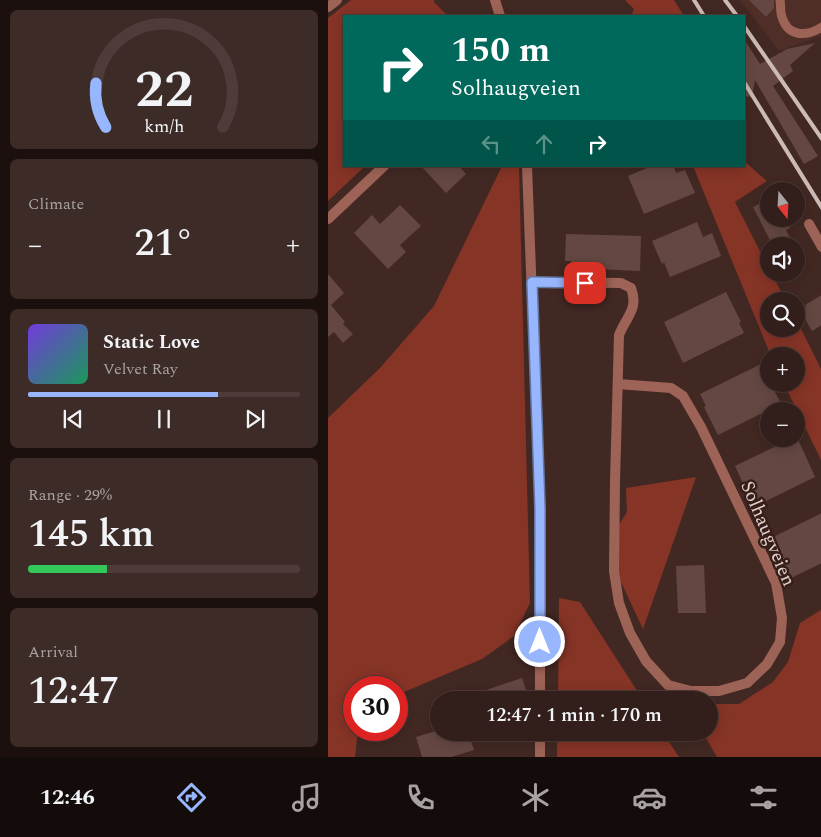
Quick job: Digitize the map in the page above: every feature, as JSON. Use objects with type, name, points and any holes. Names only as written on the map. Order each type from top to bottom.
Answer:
[{"type":"street","points":[[328,7],[337,0]]},
{"type":"street","points":[[495,0],[500,15]]},
{"type":"street","points":[[328,219],[383,167]]},
{"type":"street","points":[[527,167],[540,508],[540,691]]},
{"type":"street","points":[[809,224],[822,247]]},
{"type":"street","name":"Solhaugveien","points":[[532,282],[620,283],[631,288],[634,297],[633,310],[623,324],[619,335],[614,571],[619,603],[630,633],[646,661],[668,686],[691,691],[719,691],[747,683],[767,664],[780,642],[782,618],[776,583],[701,426],[683,396],[671,388],[618,384]]},
{"type":"street","points":[[540,741],[540,757]]},
{"type":"lane","points":[[780,0],[782,17],[788,28],[795,34],[805,34],[822,27]]},
{"type":"shaded area","points":[[351,0],[434,0],[447,15],[343,15],[343,167],[364,167],[328,201],[328,18]]},
{"type":"shaded area","points":[[625,0],[674,0],[683,15],[631,15],[634,9]]},
{"type":"shaded area","points":[[740,0],[821,0],[821,36],[779,51]]},
{"type":"shaded area","points":[[745,162],[767,181],[760,182],[760,186],[735,202],[760,251],[760,282],[776,282],[781,292],[760,292],[760,329],[693,167],[745,167]]},
{"type":"shaded area","points":[[502,167],[519,167],[530,603],[514,636],[482,659],[408,690],[408,676],[343,676],[343,741],[357,741],[355,757],[328,757],[328,418],[380,368],[434,306]]},
{"type":"shaded area","points":[[763,337],[805,337],[821,369],[821,460],[805,427],[805,402],[793,402],[788,392],[805,392],[805,347],[767,347]]},
{"type":"shaded area","points":[[696,477],[643,629],[620,580],[615,531],[627,512],[626,488]]},
{"type":"shaded area","points":[[559,598],[580,602],[637,691],[558,691]]},
{"type":"shaded area","points":[[821,610],[821,757],[717,757],[708,741],[718,741],[718,704],[739,704],[773,682],[788,662],[800,623]]},
{"type":"shaded area","points":[[557,741],[668,741],[679,757],[557,757]]},
{"type":"building","points":[[749,0],[774,0],[774,8],[766,17]]},
{"type":"building","points":[[745,41],[760,64],[787,49],[815,43],[790,65],[793,71],[773,86],[818,156],[804,164],[755,80],[752,97],[745,96]]},
{"type":"building","points":[[422,167],[460,167],[466,174],[446,193]]},
{"type":"building","points":[[650,167],[674,167],[676,173],[685,170],[695,193],[644,214],[628,176]]},
{"type":"building","points":[[760,204],[760,221],[753,207]]},
{"type":"building","points":[[400,205],[421,226],[400,245],[406,252],[388,269],[354,233],[372,215],[380,224]]},
{"type":"building","points":[[697,222],[703,237],[712,233],[721,256],[670,277],[652,241]]},
{"type":"building","points":[[764,228],[790,228],[786,230],[790,237],[768,237]]},
{"type":"building","points":[[566,234],[641,236],[640,271],[571,268],[571,261],[565,261]]},
{"type":"building","points":[[328,274],[344,293],[331,305],[345,322],[343,324],[353,334],[343,343],[334,332],[328,337]]},
{"type":"building","points":[[726,292],[741,322],[739,323],[744,333],[683,363],[664,322]]},
{"type":"building","points":[[822,295],[822,325],[812,331],[805,319],[805,305]]},
{"type":"building","points":[[760,364],[760,392],[775,392],[780,402],[760,402],[760,414],[718,435],[704,407],[706,406],[700,394]]},
{"type":"building","points":[[774,447],[802,447],[815,477],[754,507],[735,466]]},
{"type":"building","points":[[822,513],[822,563],[789,579],[771,538]]},
{"type":"building","points":[[704,565],[706,613],[678,613],[676,566]]},
{"type":"building","points":[[522,678],[526,690],[523,691],[483,691]]},
{"type":"building","points":[[430,733],[430,741],[471,741],[474,750],[451,757],[422,757],[416,737]]},
{"type":"railway","points":[[694,0],[703,15]]},
{"type":"railway","points":[[725,0],[736,15]]},
{"type":"railway","points":[[745,27],[822,139]]},
{"type":"railway","points":[[745,84],[822,208]]},
{"type":"route","points":[[540,642],[540,508],[532,282],[585,283]]}]
